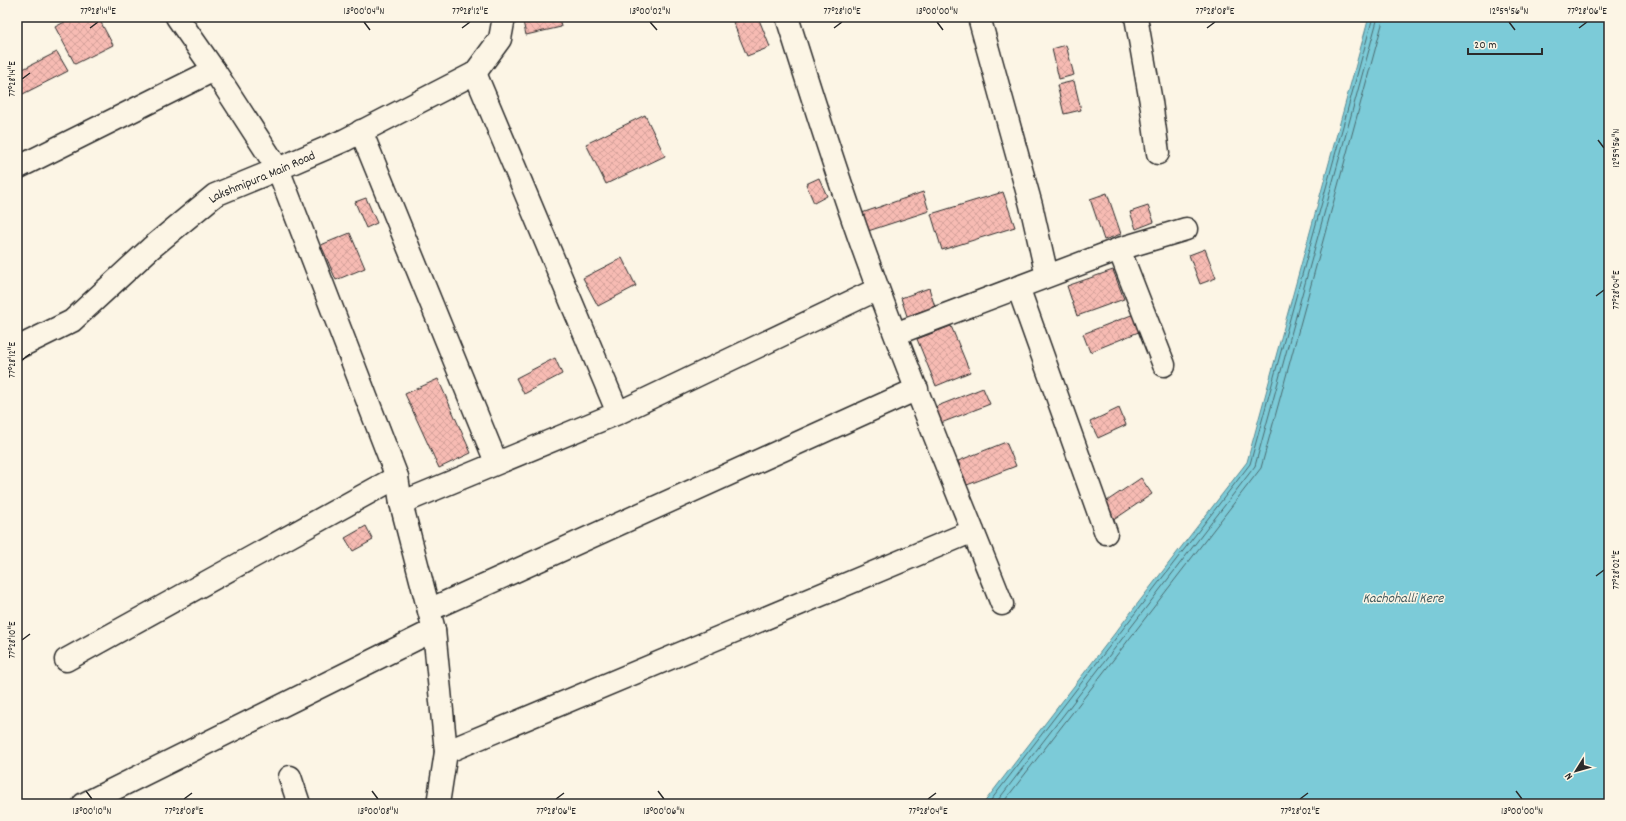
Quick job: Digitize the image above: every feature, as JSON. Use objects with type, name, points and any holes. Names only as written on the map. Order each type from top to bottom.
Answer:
[{"type":"street","points":[[177,17],[214,70],[278,170],[398,477],[401,503],[431,620],[446,752],[438,804]]},
{"type":"street","name":"Lakshmipura Main Road","points":[[17,348],[72,321],[151,248],[215,195],[278,170],[345,140],[475,73],[500,39],[504,17]]},
{"type":"street","points":[[787,17],[836,170],[878,289],[916,389],[1002,604]]},
{"type":"street","points":[[979,17],[1031,205],[1047,276]]},
{"type":"street","points":[[1136,17],[1151,102],[1158,153]]},
{"type":"street","points":[[17,168],[214,70]]},
{"type":"street","points":[[475,73],[618,413]]},
{"type":"street","points":[[360,131],[496,462]]},
{"type":"street","points":[[895,334],[1119,249],[1186,229]]},
{"type":"street","points":[[1119,249],[1164,365]]},
{"type":"street","points":[[1018,287],[1106,533]]},
{"type":"street","points":[[401,503],[496,462],[618,413],[878,289]]},
{"type":"street","points":[[84,804],[431,620],[916,389]]},
{"type":"street","points":[[66,660],[398,477]]},
{"type":"street","points":[[446,752],[973,531]]},
{"type":"street","points":[[290,777],[299,804]]},
{"type":"water","name":"Kachohalli Kere","points":[[1369,17],[1609,17],[1609,804],[983,804],[1247,462]]},
{"type":"building","points":[[74,17],[98,17],[113,45],[75,64],[55,27]]},
{"type":"building","points":[[522,17],[559,17],[561,27],[526,35]]},
{"type":"building","points":[[745,17],[758,17],[770,47],[747,56],[733,22]]},
{"type":"building","points":[[1066,45],[1074,75],[1059,79],[1052,49]]},
{"type":"building","points":[[57,52],[68,71],[17,97],[17,72]]},
{"type":"building","points":[[1074,81],[1081,110],[1064,114],[1057,85]]},
{"type":"building","points":[[645,115],[665,156],[606,184],[586,144]]},
{"type":"building","points":[[819,178],[827,196],[814,203],[806,184]]},
{"type":"building","points":[[923,192],[929,211],[862,233],[856,215]]},
{"type":"building","points":[[1003,192],[1015,227],[942,250],[931,214]]},
{"type":"building","points":[[1107,193],[1121,234],[1104,240],[1090,199]]},
{"type":"building","points":[[366,198],[377,223],[366,228],[355,202]]},
{"type":"building","points":[[1148,206],[1154,222],[1136,229],[1130,212]]},
{"type":"building","points":[[350,233],[365,268],[336,280],[321,245]]},
{"type":"building","points":[[1205,249],[1216,278],[1200,284],[1189,255]]},
{"type":"building","points":[[622,258],[636,286],[598,306],[583,278]]},
{"type":"building","points":[[1113,270],[1124,299],[1077,316],[1067,286]]},
{"type":"building","points":[[929,288],[935,307],[907,316],[901,298]]},
{"type":"building","points":[[1134,314],[1141,331],[1090,352],[1083,334]]},
{"type":"building","points":[[951,326],[970,372],[936,386],[917,339]]},
{"type":"building","points":[[555,358],[562,374],[524,394],[516,378]]},
{"type":"building","points":[[438,379],[471,453],[439,468],[405,394]]},
{"type":"building","points":[[983,388],[990,404],[941,423],[935,407]]},
{"type":"building","points":[[1119,408],[1126,425],[1098,438],[1090,422]]},
{"type":"building","points":[[1006,442],[1016,466],[967,485],[958,461]]},
{"type":"building","points":[[1141,478],[1152,494],[1112,521],[1101,505]]},
{"type":"building","points":[[366,526],[373,540],[353,551],[345,538]]}]
